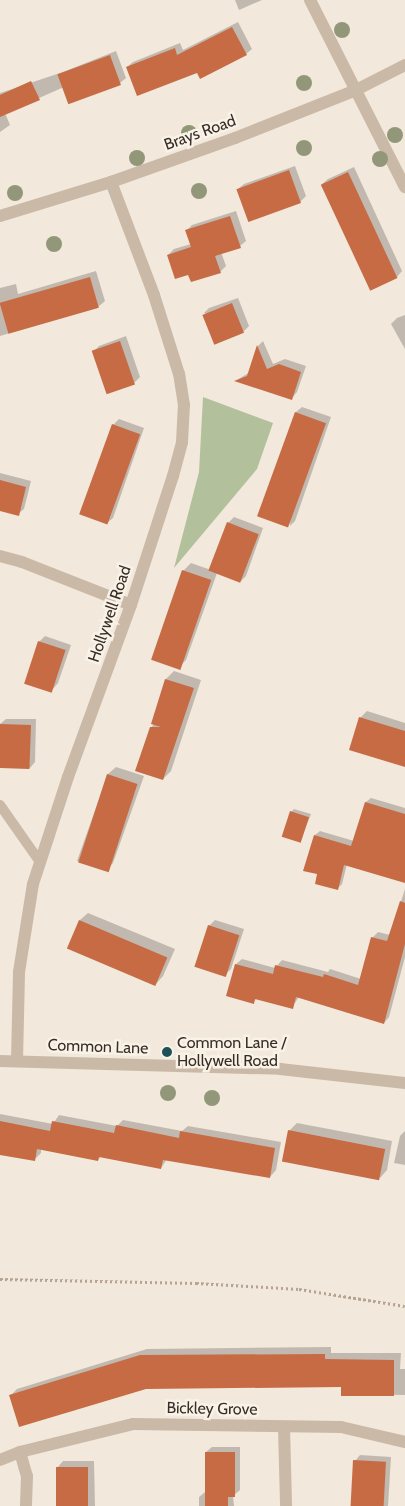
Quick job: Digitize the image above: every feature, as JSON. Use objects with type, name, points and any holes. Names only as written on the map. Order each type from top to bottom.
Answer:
[{"type":"street","points":[[310,0],[405,187]]},
{"type":"street","name":"Brays Road","points":[[0,216],[111,182],[235,138],[356,90],[405,66]]},
{"type":"street","name":"Hollywell Road","points":[[17,1061],[19,972],[33,884],[68,777],[131,605],[173,476],[182,442],[184,405],[179,374],[156,304],[111,182]]},
{"type":"street","points":[[0,556],[22,562],[131,605]]},
{"type":"street","name":"Common Lane","points":[[0,1061],[280,1069],[405,1083]]},
{"type":"street","name":"Bickley Grove","points":[[0,1460],[20,1452],[133,1424],[341,1427],[405,1442]]},
{"type":"street","points":[[284,1427],[286,1506]]},
{"type":"street","points":[[20,1452],[27,1476],[26,1506]]},
{"type":"lane","points":[[0,805],[40,862]]},
{"type":"path","points":[[0,1279],[196,1283],[299,1289],[405,1306]]},
{"type":"green space","points":[[203,397],[273,423],[257,469],[174,568],[199,472]]},
{"type":"building","points":[[232,27],[247,55],[200,79],[197,73],[137,96],[126,67],[175,48],[177,55]]},
{"type":"building","points":[[110,55],[121,85],[68,104],[57,74]]},
{"type":"building","points":[[31,81],[40,100],[0,117],[0,95]]},
{"type":"building","points":[[289,170],[301,203],[248,222],[236,189]]},
{"type":"building","points":[[348,172],[397,278],[370,291],[321,185]]},
{"type":"building","points":[[230,216],[241,248],[215,256],[221,273],[191,282],[188,275],[175,279],[167,255],[191,247],[185,230]]},
{"type":"building","points":[[90,277],[99,308],[8,334],[0,303]]},
{"type":"building","points":[[232,303],[244,333],[214,345],[202,315]]},
{"type":"building","points":[[120,341],[135,384],[107,394],[92,351]]},
{"type":"building","points":[[257,345],[267,369],[279,364],[301,372],[292,400],[234,381],[247,376]]},
{"type":"building","points":[[295,412],[326,423],[288,528],[257,516]]},
{"type":"building","points":[[112,424],[140,434],[107,524],[79,514]]},
{"type":"building","points":[[0,480],[26,487],[19,516],[0,511]]},
{"type":"building","points":[[227,522],[259,534],[240,583],[208,571]]},
{"type":"building","points":[[182,570],[211,580],[180,670],[151,660]]},
{"type":"building","points":[[38,641],[66,650],[52,693],[24,684]]},
{"type":"building","points":[[165,679],[194,688],[163,780],[135,771],[150,727],[161,727],[151,724]]},
{"type":"building","points":[[359,717],[405,731],[405,767],[349,750]]},
{"type":"building","points":[[0,724],[31,725],[29,769],[0,768]]},
{"type":"building","points":[[107,774],[137,784],[109,872],[78,862]]},
{"type":"building","points":[[365,802],[405,814],[405,883],[344,865],[338,890],[315,884],[317,874],[303,871],[314,835],[351,846]]},
{"type":"building","points":[[290,811],[309,817],[301,843],[282,837]]},
{"type":"building","points":[[400,901],[405,903],[405,944],[384,1024],[296,997],[293,1009],[255,999],[254,1004],[226,996],[235,964],[273,974],[275,965],[323,977],[324,974],[358,985],[371,937],[387,941]]},
{"type":"building","points":[[79,920],[167,958],[155,986],[67,949]]},
{"type":"building","points":[[208,925],[239,935],[226,977],[194,967]]},
{"type":"building","points":[[0,1121],[50,1131],[52,1121],[114,1133],[116,1125],[179,1138],[180,1131],[275,1148],[270,1178],[163,1160],[161,1169],[99,1157],[98,1161],[37,1149],[35,1161],[0,1155]]},
{"type":"building","points":[[288,1130],[385,1149],[379,1180],[282,1161]]},
{"type":"building","points":[[325,1354],[325,1359],[394,1360],[394,1396],[341,1396],[341,1387],[146,1389],[19,1427],[9,1395],[140,1355]]},
{"type":"building","points":[[205,1452],[235,1452],[235,1497],[228,1497],[228,1506],[205,1506]]},
{"type":"building","points":[[353,1460],[386,1462],[384,1506],[351,1506]]},
{"type":"building","points":[[56,1467],[88,1467],[88,1506],[56,1506]]},
{"type":"place","name":"Common Lane / Hollywell Road","points":[[167,1052]]}]
